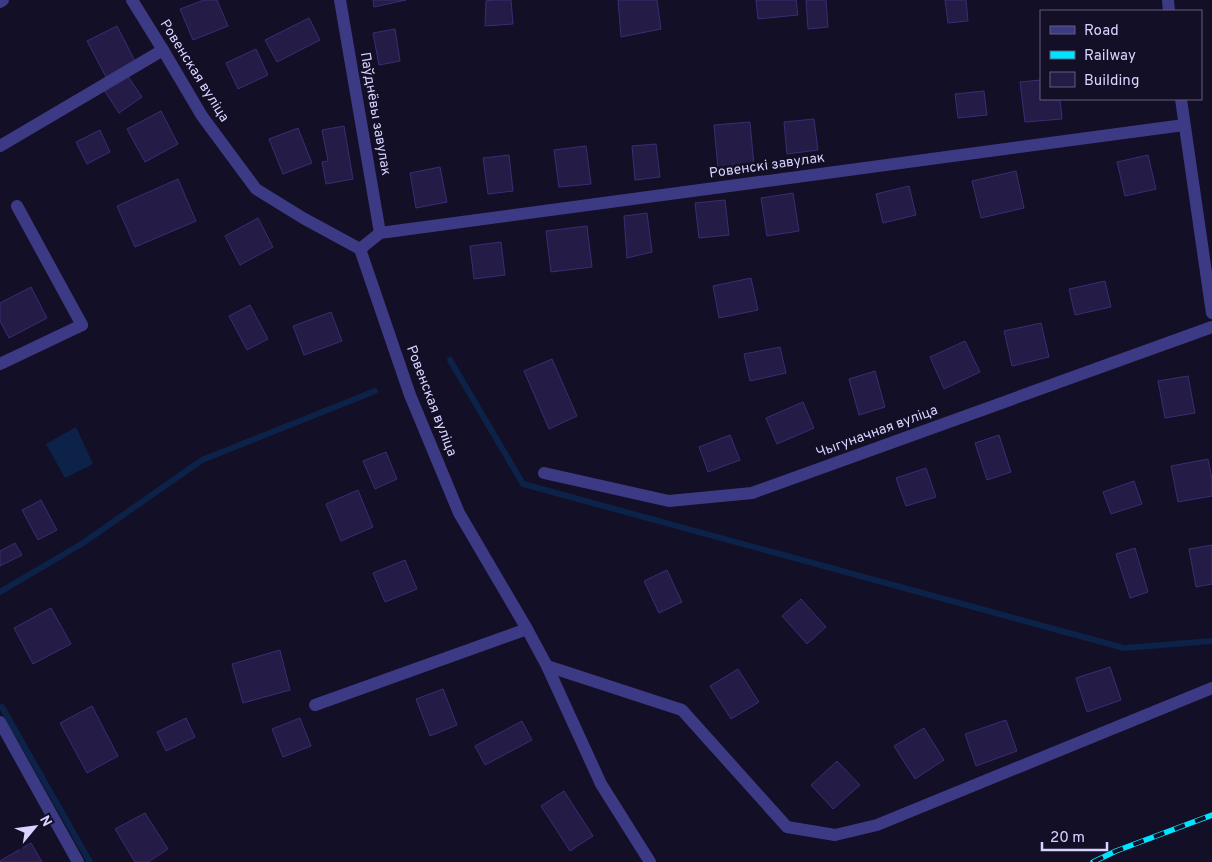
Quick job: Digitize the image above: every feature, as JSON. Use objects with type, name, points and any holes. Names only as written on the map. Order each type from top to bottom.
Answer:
[{"type":"street","name":"Ровенская вуліца","points":[[132,0],[202,116],[256,189],[303,218],[360,249],[410,395],[459,513],[547,666],[601,784],[650,862]]},
{"type":"street","name":"Паўднёвы завулак","points":[[340,0],[380,233]]},
{"type":"street","points":[[0,146],[163,50]]},
{"type":"street","points":[[1181,100],[1212,313]]},
{"type":"street","name":"Ровенскі завулак","points":[[380,233],[1184,125]]},
{"type":"street","points":[[0,364],[82,325],[17,206]]},
{"type":"street","points":[[360,249],[380,233]]},
{"type":"street","name":"Чыгуначная вуліца","points":[[544,473],[668,501],[752,494],[1212,328]]},
{"type":"street","points":[[315,705],[527,629]]},
{"type":"street","points":[[547,666],[682,710],[787,827],[834,836],[877,825],[1212,688]]},
{"type":"street","points":[[0,722],[78,862]]},
{"type":"water","points":[[76,427],[93,464],[65,478],[46,444]]},
{"type":"building","points":[[204,0],[217,0],[228,26],[193,40],[180,9]]},
{"type":"building","points":[[373,0],[406,0],[374,7]]},
{"type":"building","points":[[511,0],[513,24],[485,26],[486,1]]},
{"type":"building","points":[[618,0],[657,0],[661,29],[621,37]]},
{"type":"building","points":[[756,0],[796,0],[798,15],[758,19]]},
{"type":"building","points":[[806,0],[826,0],[828,27],[808,29]]},
{"type":"building","points":[[945,0],[966,0],[968,21],[948,23]]},
{"type":"building","points":[[309,18],[320,40],[277,62],[265,40]]},
{"type":"building","points":[[117,26],[135,61],[106,77],[87,41]]},
{"type":"building","points":[[395,29],[400,61],[379,65],[373,33]]},
{"type":"building","points":[[256,49],[268,75],[238,89],[226,63]]},
{"type":"building","points":[[127,75],[142,97],[119,113],[104,90]]},
{"type":"building","points":[[1040,80],[1040,100],[1060,100],[1062,119],[1025,122],[1020,82]]},
{"type":"building","points":[[984,91],[987,115],[958,118],[955,94]]},
{"type":"building","points":[[161,111],[178,144],[145,162],[127,129]]},
{"type":"building","points":[[814,119],[818,150],[787,154],[784,122]]},
{"type":"building","points":[[750,122],[754,166],[718,169],[714,125]]},
{"type":"building","points":[[344,126],[353,179],[326,184],[322,162],[328,161],[322,130]]},
{"type":"building","points":[[298,128],[312,163],[283,174],[269,139]]},
{"type":"building","points":[[100,130],[110,152],[87,164],[76,142]]},
{"type":"building","points":[[656,144],[660,177],[635,180],[632,146]]},
{"type":"building","points":[[586,146],[591,184],[559,187],[554,150]]},
{"type":"building","points":[[509,155],[513,191],[488,194],[483,158]]},
{"type":"building","points":[[1148,155],[1156,189],[1125,196],[1117,162]]},
{"type":"building","points":[[440,167],[447,202],[416,208],[410,173]]},
{"type":"building","points":[[1016,171],[1024,208],[981,218],[972,181]]},
{"type":"building","points":[[178,179],[196,221],[135,247],[117,206]]},
{"type":"building","points":[[909,186],[916,215],[883,223],[876,194]]},
{"type":"building","points":[[793,193],[799,231],[767,236],[761,198]]},
{"type":"building","points":[[725,200],[729,235],[699,238],[695,203]]},
{"type":"building","points":[[647,213],[652,252],[627,258],[624,216]]},
{"type":"building","points":[[258,218],[273,247],[240,265],[225,236]]},
{"type":"building","points":[[587,226],[592,267],[551,272],[546,231]]},
{"type":"building","points":[[501,242],[505,275],[474,279],[470,246]]},
{"type":"building","points":[[751,278],[758,310],[719,318],[713,286]]},
{"type":"building","points":[[1105,281],[1111,307],[1075,315],[1069,289]]},
{"type":"building","points":[[31,287],[47,318],[9,338],[0,321],[0,303]]},
{"type":"building","points":[[250,305],[268,339],[247,350],[229,316]]},
{"type":"building","points":[[331,312],[342,341],[304,355],[293,326]]},
{"type":"building","points":[[1041,323],[1049,357],[1012,366],[1004,331]]},
{"type":"building","points":[[965,341],[980,372],[944,389],[930,357]]},
{"type":"building","points":[[780,347],[786,373],[750,381],[744,354]]},
{"type":"building","points":[[552,359],[577,416],[549,429],[524,371]]},
{"type":"building","points":[[875,371],[885,407],[859,415],[849,379]]},
{"type":"building","points":[[1188,376],[1195,413],[1165,418],[1158,381]]},
{"type":"building","points":[[803,402],[814,428],[777,444],[766,418]]},
{"type":"building","points":[[730,435],[740,460],[708,472],[699,447]]},
{"type":"building","points":[[999,435],[1011,472],[987,480],[975,443]]},
{"type":"building","points":[[386,452],[397,479],[375,489],[363,461]]},
{"type":"building","points":[[1208,459],[1212,480],[1212,496],[1178,502],[1171,466]]},
{"type":"building","points":[[926,468],[936,497],[906,506],[896,478]]},
{"type":"building","points":[[1134,481],[1142,504],[1111,514],[1103,492]]},
{"type":"building","points":[[358,490],[373,527],[341,541],[326,504]]},
{"type":"building","points":[[41,500],[57,530],[38,540],[22,510]]},
{"type":"building","points":[[15,543],[22,555],[0,566],[0,551]]},
{"type":"building","points":[[1212,545],[1212,584],[1196,587],[1189,549]]},
{"type":"building","points":[[1135,548],[1148,592],[1130,598],[1116,554]]},
{"type":"building","points":[[405,560],[417,589],[385,602],[373,573]]},
{"type":"building","points":[[667,570],[682,602],[659,613],[644,581]]},
{"type":"building","points":[[801,599],[826,627],[807,644],[782,616]]},
{"type":"building","points":[[51,608],[71,644],[33,664],[14,628]]},
{"type":"building","points":[[280,650],[290,690],[243,703],[232,664]]},
{"type":"building","points":[[1110,667],[1121,700],[1087,712],[1076,678]]},
{"type":"building","points":[[738,669],[759,702],[731,719],[710,686]]},
{"type":"building","points":[[443,689],[457,725],[430,736],[416,699]]},
{"type":"building","points":[[92,706],[118,756],[87,773],[60,723]]},
{"type":"building","points":[[186,718],[195,737],[166,751],[157,732]]},
{"type":"building","points":[[300,718],[311,746],[283,757],[272,729]]},
{"type":"building","points":[[1006,720],[1017,751],[976,766],[965,734]]},
{"type":"building","points":[[522,721],[532,740],[485,765],[475,746]]},
{"type":"building","points":[[924,728],[944,760],[915,779],[894,746]]},
{"type":"building","points":[[837,761],[860,785],[833,809],[811,785]]},
{"type":"building","points":[[564,791],[593,836],[570,851],[541,806]]},
{"type":"building","points":[[145,813],[168,849],[148,862],[135,862],[115,829]]},
{"type":"building","points":[[31,843],[42,862],[0,862],[0,861]]},
{"type":"waterway","points":[[450,360],[523,484],[1124,648],[1212,641]]},
{"type":"waterway","points":[[0,592],[83,543],[202,460],[375,391]]},
{"type":"waterway","points":[[2,707],[90,862]]},
{"type":"railway","points":[[1093,862],[1116,851],[1212,815]]}]
